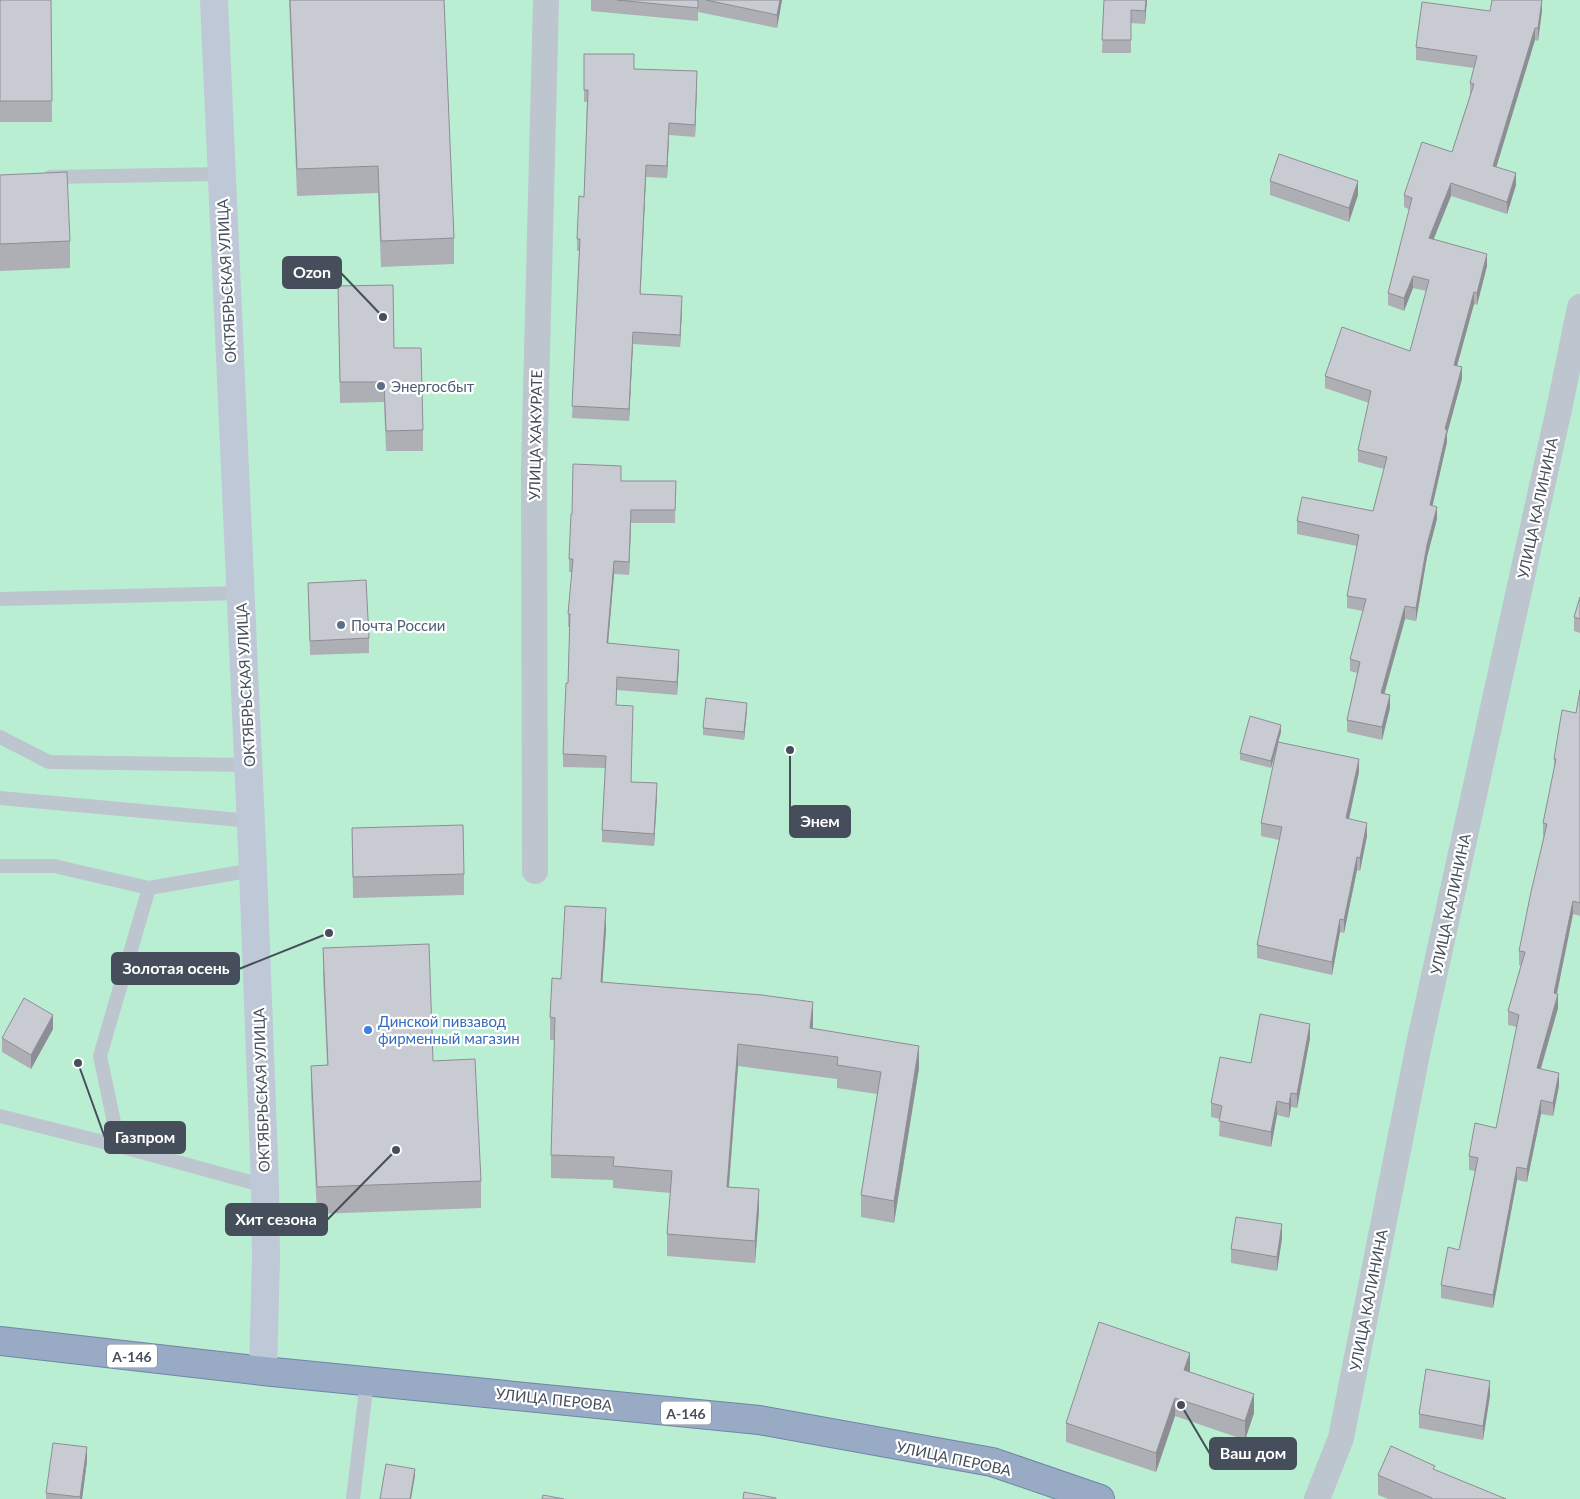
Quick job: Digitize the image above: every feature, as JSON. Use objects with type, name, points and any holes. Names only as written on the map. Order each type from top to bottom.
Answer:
[{"type":"highway","name":"УЛИЦА ПЕРОВА","points":[[0,1341],[367,1381],[759,1420],[992,1462],[1100,1499]]},
{"type":"main road","name":"ОКТЯБРЬСКАЯ УЛИЦА","points":[[214,0],[251,821],[265,1186],[266,1260],[263,1370]]},
{"type":"street","name":"УЛИЦА ХАКУРАТЕ","points":[[535,871],[534,470],[546,0]]},
{"type":"street","name":"УЛИЦА КАЛИНИНА","points":[[1317,1499],[1341,1438],[1419,1044],[1559,410],[1580,306]]},
{"type":"lane","points":[[38,177],[222,174]]},
{"type":"lane","points":[[0,599],[240,594]]},
{"type":"lane","points":[[0,737],[49,762],[248,765]]},
{"type":"lane","points":[[0,798],[251,821]]},
{"type":"lane","points":[[0,866],[54,866],[149,888],[253,870]]},
{"type":"lane","points":[[119,1146],[100,1056],[149,888]]},
{"type":"lane","points":[[0,1116],[265,1186]]},
{"type":"lane","points":[[354,1499],[367,1381]]},
{"type":"green space","points":[[0,0],[1580,0],[1580,1499],[0,1499]]},
{"type":"building","points":[[0,0],[51,0],[52,101],[0,101]]},
{"type":"building","points":[[290,0],[444,0],[454,238],[381,241],[378,166],[297,169]]},
{"type":"building","points":[[617,0],[698,0],[698,8]]},
{"type":"building","points":[[706,0],[780,0],[777,15]]},
{"type":"building","points":[[1104,0],[1146,0],[1145,11],[1131,10],[1131,40],[1102,40]]},
{"type":"building","points":[[1492,0],[1542,0],[1538,28],[1535,28],[1493,166],[1516,173],[1507,202],[1451,183],[1429,238],[1487,254],[1477,293],[1474,292],[1454,365],[1462,367],[1445,429],[1447,430],[1430,505],[1437,507],[1427,545],[1416,608],[1405,606],[1381,693],[1390,695],[1382,727],[1347,720],[1360,662],[1350,659],[1366,599],[1347,596],[1359,535],[1297,521],[1302,497],[1373,511],[1387,457],[1358,450],[1371,391],[1325,376],[1342,327],[1410,351],[1429,280],[1413,276],[1404,298],[1388,293],[1412,198],[1404,195],[1422,142],[1452,152],[1474,84],[1470,83],[1477,56],[1416,47],[1422,2],[1490,11]]},
{"type":"building","points":[[584,54],[634,54],[634,69],[697,71],[695,125],[669,123],[667,166],[646,165],[640,294],[682,296],[680,335],[633,332],[629,409],[572,406],[580,239],[577,239],[579,196],[584,197],[588,90],[584,90]]},
{"type":"building","points":[[1279,154],[1358,181],[1349,208],[1270,181]]},
{"type":"building","points":[[67,172],[70,241],[0,244],[0,175]]},
{"type":"building","name":"Энергосбыт","points":[[393,285],[394,348],[421,348],[423,430],[386,431],[384,382],[340,382],[338,286]]},
{"type":"building","points":[[573,464],[621,466],[621,481],[676,481],[675,510],[631,510],[629,562],[614,561],[607,643],[679,650],[677,682],[617,677],[616,705],[633,706],[631,782],[657,783],[654,834],[602,830],[606,756],[563,754],[566,683],[568,683],[570,614],[568,614],[573,559],[569,559]]},
{"type":"building","points":[[366,580],[369,638],[310,641],[308,583]]},
{"type":"building","points":[[1580,597],[1580,619],[1574,617]]},
{"type":"building","points":[[1580,690],[1580,903],[1573,901],[1554,993],[1558,994],[1537,1068],[1559,1073],[1553,1103],[1541,1100],[1527,1169],[1517,1167],[1493,1295],[1441,1285],[1448,1247],[1459,1250],[1478,1158],[1469,1156],[1475,1123],[1496,1128],[1519,1015],[1508,1011],[1525,952],[1519,951],[1547,824],[1543,823],[1556,759],[1554,759],[1562,710],[1576,713]]},
{"type":"building","points":[[706,698],[747,703],[744,732],[703,728]]},
{"type":"building","points":[[1250,716],[1281,725],[1271,761],[1240,753]]},
{"type":"building","points":[[1278,742],[1359,759],[1346,818],[1367,823],[1360,858],[1357,857],[1344,920],[1340,919],[1332,962],[1257,945],[1282,827],[1261,823]]},
{"type":"building","points":[[463,825],[464,874],[353,877],[352,828]]},
{"type":"building","points":[[565,906],[606,908],[601,982],[762,995],[813,1002],[810,1028],[919,1046],[894,1201],[861,1195],[881,1072],[837,1065],[838,1057],[738,1044],[727,1187],[759,1189],[755,1241],[667,1234],[672,1171],[613,1166],[614,1157],[551,1155],[555,1018],[550,1017],[552,978],[561,979]]},
{"type":"building","points":[[429,944],[433,1061],[475,1059],[481,1181],[317,1187],[311,1066],[328,1065],[323,948]]},
{"type":"building","points":[[24,998],[53,1015],[31,1055],[2,1038]]},
{"type":"building","points":[[1260,1014],[1310,1024],[1297,1094],[1291,1093],[1289,1104],[1277,1101],[1271,1132],[1219,1121],[1222,1106],[1211,1103],[1220,1057],[1251,1063]]},
{"type":"building","points":[[1236,1217],[1282,1224],[1277,1257],[1231,1249]]},
{"type":"building","points":[[1099,1322],[1190,1353],[1184,1370],[1254,1394],[1245,1421],[1175,1398],[1156,1453],[1066,1423]]},
{"type":"building","points":[[1426,1369],[1490,1381],[1483,1426],[1419,1414]]},
{"type":"building","points":[[53,1443],[87,1447],[80,1497],[46,1493]]},
{"type":"building","points":[[1391,1446],[1435,1466],[1433,1469],[1506,1499],[1432,1499],[1378,1475]]},
{"type":"building","points":[[386,1464],[415,1469],[410,1499],[380,1499]]},
{"type":"building","points":[[744,1492],[776,1498],[776,1499],[743,1499]]},
{"type":"building","points":[[543,1495],[564,1499],[542,1499]]},
{"type":"place","name":"Ozon","points":[[383,317]]},
{"type":"place","name":"Энергосбыт","points":[[381,386]]},
{"type":"place","name":"Почта России","points":[[341,625]]},
{"type":"place","name":"Энем","points":[[790,750]]},
{"type":"place","name":"Золотая осень","points":[[329,933]]},
{"type":"place","name":"Динской пивзавод фирменный магазин","points":[[368,1030]]},
{"type":"place","name":"Газпром","points":[[78,1063]]},
{"type":"place","name":"Хит сезона","points":[[396,1150]]},
{"type":"place","name":"Ваш дом","points":[[1181,1405]]}]
